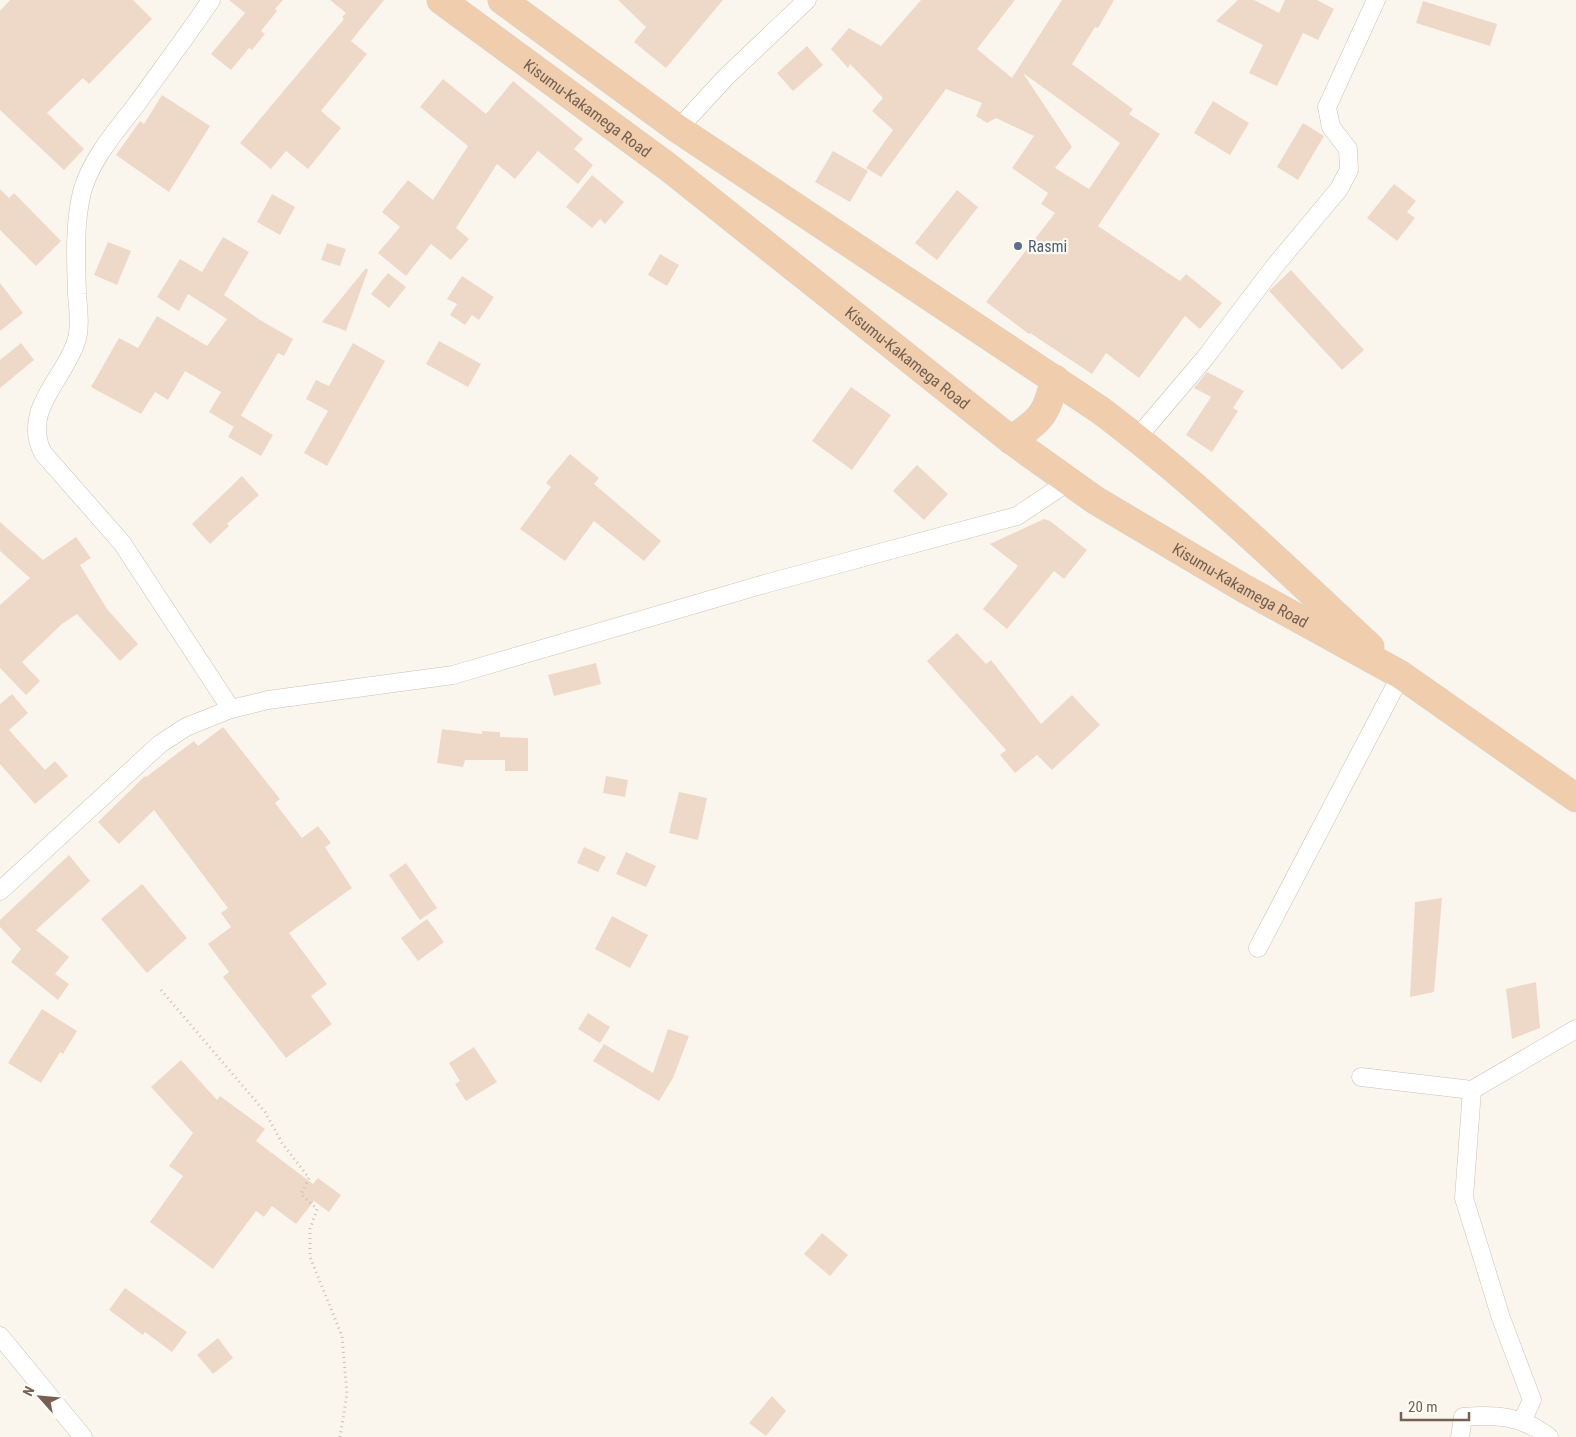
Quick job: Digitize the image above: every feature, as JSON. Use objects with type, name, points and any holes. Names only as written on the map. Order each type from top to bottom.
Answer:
[{"type":"highway","name":"Kisumu-Kakamega Road","points":[[442,0],[668,167],[1011,440],[1068,482],[1245,589],[1401,675],[1576,798]]},
{"type":"highway","name":"Kisumu-Kakamega Road","points":[[502,0],[678,130],[1055,379],[1137,438],[1270,554],[1401,675]]},
{"type":"highway","points":[[1011,440],[1042,416],[1048,406],[1055,379]]},
{"type":"street","points":[[211,0],[115,132],[88,176],[82,191],[76,243],[79,333],[67,364],[48,392],[37,421],[37,434],[43,453],[122,543],[231,709]]},
{"type":"street","points":[[678,130],[726,77],[807,0]]},
{"type":"street","points":[[1137,438],[1205,358],[1274,267],[1339,189],[1349,170],[1348,149],[1330,127],[1327,107],[1376,0]]},
{"type":"street","points":[[0,891],[160,744],[186,727],[231,709],[268,700],[453,675],[768,583],[1017,516],[1068,482]]},
{"type":"street","points":[[1258,948],[1401,675]]},
{"type":"street","points":[[1361,1077],[1472,1090],[1576,1029]]},
{"type":"street","points":[[1472,1090],[1464,1198],[1501,1318],[1532,1400],[1522,1421]]},
{"type":"street","points":[[0,1336],[83,1437]]},
{"type":"street","points":[[1460,1437],[1463,1418],[1490,1414],[1522,1421],[1549,1437]]},
{"type":"path","points":[[161,990],[265,1112],[282,1143],[309,1178],[301,1194],[316,1209],[310,1229],[310,1257],[342,1336],[347,1394],[340,1437]]},
{"type":"building","points":[[10,0],[133,0],[152,19],[89,84],[83,78],[47,113],[84,149],[64,170],[0,110],[0,11]]},
{"type":"building","points":[[229,0],[283,0],[261,31],[265,34],[252,50],[249,48],[231,70],[211,54],[245,13]]},
{"type":"building","points":[[330,0],[384,0],[351,41],[367,54],[321,111],[341,128],[308,169],[286,151],[271,169],[240,143],[344,19],[342,17],[346,13]]},
{"type":"building","points":[[618,0],[723,0],[666,68],[634,42],[646,27]]},
{"type":"building","points":[[921,0],[1015,0],[977,49],[1012,78],[1062,0],[1114,0],[1098,28],[1095,27],[1072,64],[1133,109],[1129,114],[1160,134],[1098,226],[1180,281],[1186,274],[1222,303],[1200,329],[1185,316],[1139,378],[1106,353],[1092,374],[1029,334],[986,302],[1055,213],[1041,204],[1048,193],[1012,168],[1034,136],[996,118],[987,123],[976,116],[982,103],[946,89],[881,177],[866,168],[893,130],[872,111],[883,98],[850,64],[848,68],[831,49],[849,28],[881,46]],"holes":[[[1023,73],[1120,143],[1089,189],[1055,168],[1072,147]]]},
{"type":"building","points":[[1238,0],[1254,0],[1279,13],[1285,0],[1317,0],[1334,9],[1318,40],[1303,33],[1277,86],[1249,73],[1263,45],[1216,21]]},
{"type":"building","points":[[1423,1],[1497,24],[1490,46],[1416,23]]},
{"type":"building","points":[[807,46],[823,65],[793,91],[777,73]]},
{"type":"building","points":[[443,79],[486,114],[513,81],[583,139],[574,149],[593,165],[578,184],[538,151],[515,179],[497,164],[456,228],[469,239],[451,260],[431,244],[406,276],[378,253],[400,227],[382,212],[408,180],[433,200],[468,146],[420,107]]},
{"type":"building","points":[[162,95],[210,126],[169,192],[116,155],[140,121],[144,124]]},
{"type":"building","points":[[1213,101],[1249,123],[1230,155],[1194,133]]},
{"type":"building","points":[[1303,123],[1324,136],[1298,180],[1277,167]]},
{"type":"building","points":[[833,151],[868,171],[850,202],[815,182]]},
{"type":"building","points":[[592,175],[624,202],[605,224],[600,219],[592,228],[566,207]]},
{"type":"building","points":[[1394,184],[1416,201],[1407,212],[1415,218],[1397,241],[1367,218]]},
{"type":"building","points":[[0,189],[9,198],[14,193],[61,241],[36,266],[0,230]]},
{"type":"building","points":[[957,190],[978,207],[937,260],[915,243]]},
{"type":"building","points":[[272,194],[295,207],[280,235],[257,222]]},
{"type":"building","points":[[223,237],[249,252],[224,295],[260,320],[293,339],[284,356],[278,353],[234,427],[209,412],[221,392],[185,371],[168,400],[155,392],[141,414],[91,387],[119,338],[138,348],[157,316],[207,346],[227,319],[188,294],[179,311],[157,297],[180,259],[202,272]]},
{"type":"building","points":[[108,242],[131,251],[117,285],[94,275]]},
{"type":"building","points":[[327,243],[346,249],[340,266],[321,260]]},
{"type":"building","points":[[660,254],[679,265],[667,286],[648,275]]},
{"type":"building","points":[[366,268],[368,270],[346,331],[322,322]]},
{"type":"building","points":[[1291,270],[1364,350],[1342,370],[1269,291]]},
{"type":"building","points":[[388,273],[406,287],[389,308],[371,294]]},
{"type":"building","points":[[462,276],[494,297],[479,320],[472,315],[465,325],[450,315],[457,304],[447,299]]},
{"type":"building","points":[[0,283],[23,313],[0,331]]},
{"type":"building","points":[[439,341],[481,364],[468,387],[426,364]]},
{"type":"building","points":[[21,343],[34,360],[0,388],[0,360]]},
{"type":"building","points":[[353,343],[385,361],[327,466],[304,453],[328,411],[306,399],[316,380],[329,386]]},
{"type":"building","points":[[1207,372],[1244,391],[1233,408],[1238,411],[1212,452],[1186,435],[1211,397],[1194,388]]},
{"type":"building","points":[[851,387],[891,415],[852,470],[812,441]]},
{"type":"building","points":[[240,415],[273,435],[261,456],[228,437]]},
{"type":"building","points":[[570,454],[599,478],[594,484],[661,541],[644,561],[594,521],[565,561],[520,529],[551,487],[546,483]]},
{"type":"building","points":[[917,465],[948,494],[924,520],[893,491]]},
{"type":"building","points":[[242,476],[259,495],[227,524],[229,526],[210,544],[192,524]]},
{"type":"building","points":[[1044,519],[1050,521],[1087,550],[1064,579],[1054,571],[1007,629],[983,609],[1018,566],[990,544]]},
{"type":"building","points":[[0,522],[43,560],[76,537],[91,558],[80,565],[107,609],[138,644],[120,661],[77,614],[62,624],[22,662],[40,681],[26,695],[0,668],[0,605],[30,578],[0,551]]},
{"type":"building","points":[[957,633],[986,664],[991,660],[1041,724],[1072,695],[1100,725],[1052,770],[1037,755],[1015,773],[1000,755],[1006,750],[927,661]]},
{"type":"building","points":[[596,663],[601,684],[554,696],[548,675]]},
{"type":"building","points":[[12,694],[28,713],[9,730],[45,770],[55,761],[68,776],[35,804],[0,764],[0,704]]},
{"type":"building","points":[[223,727],[280,799],[275,803],[302,838],[318,826],[331,843],[325,847],[352,888],[289,933],[327,984],[311,996],[332,1024],[286,1058],[223,977],[229,972],[208,944],[231,927],[221,913],[228,908],[154,810],[119,844],[98,822],[145,776],[194,741],[198,746]]},
{"type":"building","points":[[442,729],[482,734],[482,731],[500,732],[500,737],[528,738],[528,771],[505,771],[505,760],[465,760],[463,767],[437,763]]},
{"type":"building","points":[[606,776],[628,780],[625,797],[603,793]]},
{"type":"building","points":[[679,792],[707,798],[698,840],[669,833]]},
{"type":"building","points":[[584,847],[606,857],[598,872],[577,863]]},
{"type":"building","points":[[626,852],[656,866],[646,887],[616,874]]},
{"type":"building","points":[[69,855],[90,881],[36,930],[69,957],[55,974],[69,984],[58,1000],[11,962],[21,949],[0,927],[0,920]]},
{"type":"building","points":[[406,863],[437,908],[420,920],[389,875]]},
{"type":"building","points":[[142,884],[187,938],[147,973],[101,919]]},
{"type":"building","points":[[1442,898],[1434,992],[1410,997],[1415,902]]},
{"type":"building","points":[[612,916],[648,935],[630,968],[595,949]]},
{"type":"building","points":[[427,919],[444,942],[418,961],[401,938]]},
{"type":"building","points":[[1536,982],[1540,1028],[1512,1039],[1506,989]]},
{"type":"building","points":[[42,1009],[77,1031],[63,1054],[60,1052],[41,1083],[8,1063]]},
{"type":"building","points":[[588,1013],[610,1027],[600,1043],[578,1029]]},
{"type":"building","points":[[668,1029],[689,1036],[673,1078],[659,1101],[593,1061],[604,1044],[653,1073]]},
{"type":"building","points":[[474,1047],[497,1082],[466,1101],[455,1084],[460,1081],[449,1063]]},
{"type":"building","points":[[181,1060],[217,1100],[220,1096],[265,1129],[256,1141],[313,1184],[318,1178],[341,1195],[329,1212],[314,1201],[296,1224],[272,1206],[264,1217],[256,1211],[213,1269],[150,1222],[183,1176],[169,1166],[193,1133],[151,1087]]},
{"type":"building","points":[[822,1233],[848,1255],[830,1276],[804,1254]]},
{"type":"building","points":[[125,1288],[187,1332],[172,1352],[145,1332],[143,1335],[109,1310]]},
{"type":"building","points":[[218,1338],[233,1358],[213,1374],[197,1355]]},
{"type":"building","points":[[772,1396],[786,1411],[766,1436],[749,1423]]},
{"type":"place","name":"Rasmi","points":[[1018,246]]}]
